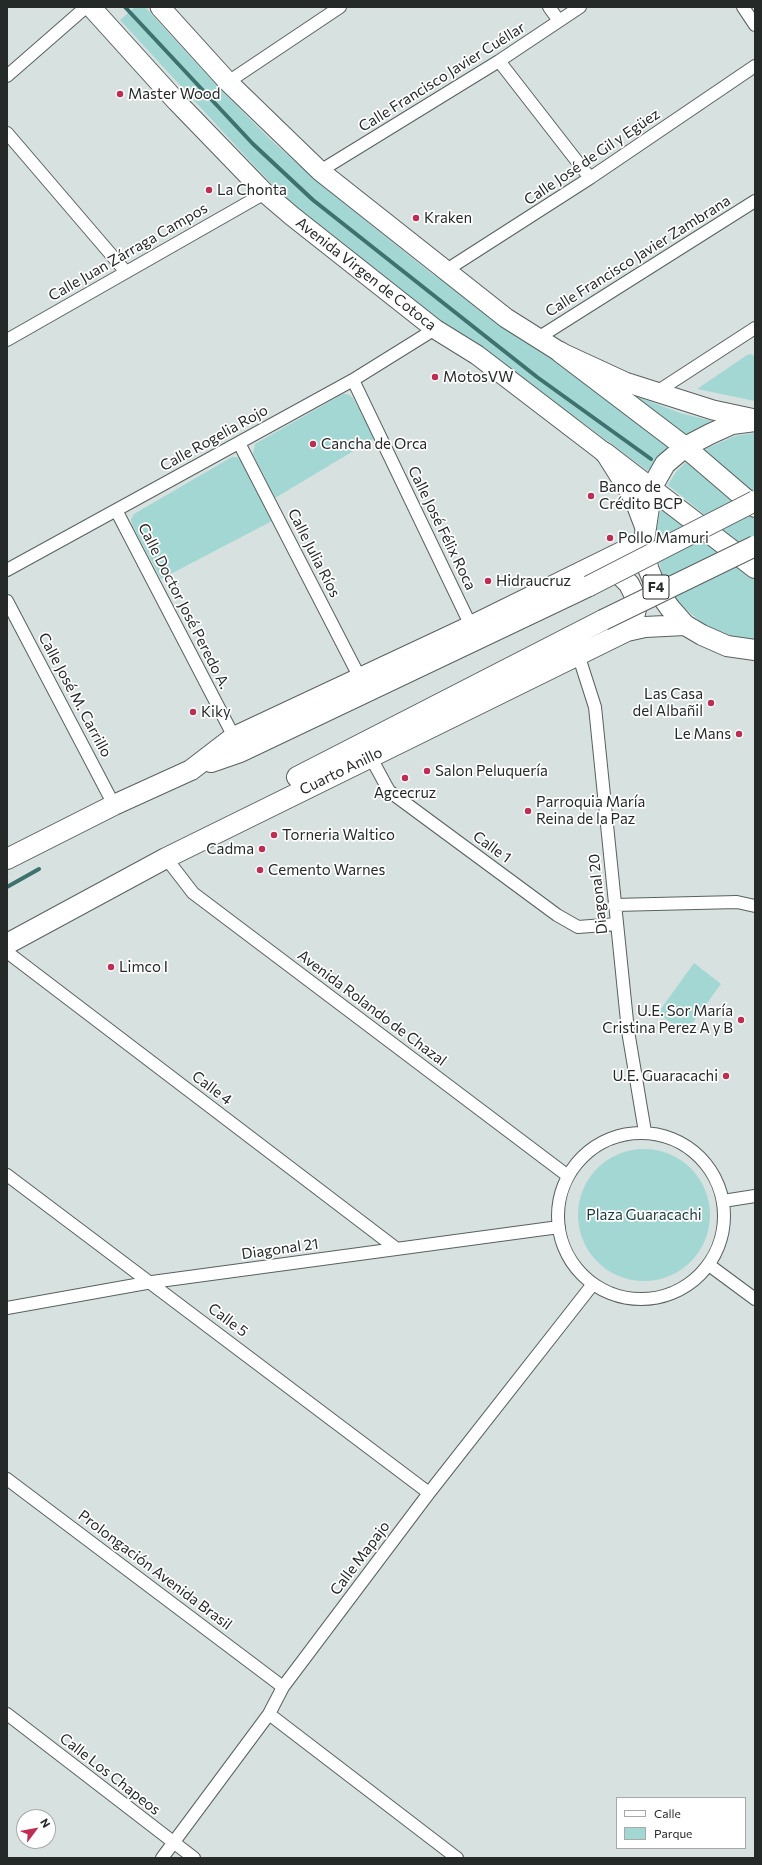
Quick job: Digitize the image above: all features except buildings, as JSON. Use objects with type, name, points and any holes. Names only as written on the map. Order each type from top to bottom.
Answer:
[{"type":"highway","points":[[560,352],[685,447],[755,507]]},
{"type":"highway","name":"F4","points":[[755,420],[732,424],[685,447],[665,464],[652,488],[645,535],[648,568],[657,590],[685,625],[702,635],[727,646],[755,650]]},
{"type":"highway","points":[[606,453],[755,568]]},
{"type":"highway","points":[[7,859],[114,805],[191,770],[240,752],[585,579],[755,501]]},
{"type":"highway","points":[[191,770],[234,738],[471,626],[585,579],[645,535]]},
{"type":"highway","points":[[166,858],[266,793],[604,620],[755,546]]},
{"type":"highway","points":[[585,579],[596,568],[609,569],[620,575],[629,584],[635,596],[636,608],[633,621],[627,631]]},
{"type":"highway","name":"Cuarto Anillo","points":[[7,944],[166,858],[578,654],[627,631],[645,627],[685,625]]},
{"type":"main road","name":"Avenida Virgen de Cotoca","points":[[91,7],[177,102],[265,193],[303,225],[435,329],[477,355],[606,453],[634,499],[645,535]]},
{"type":"main road","points":[[160,7],[228,82],[320,171],[506,318],[560,352],[625,382],[655,393],[713,410],[755,420]]},
{"type":"street","points":[[7,76],[86,7]]},
{"type":"street","points":[[228,82],[340,7]]},
{"type":"street","points":[[550,7],[559,21]]},
{"type":"street","name":"Calle Francisco Javier Cuéllar","points":[[320,171],[499,61],[580,7]]},
{"type":"street","points":[[743,7],[755,25]]},
{"type":"street","points":[[499,61],[590,178]]},
{"type":"street","name":"Calle José de Gil y Egüez","points":[[445,271],[590,178],[755,66]]},
{"type":"street","points":[[7,133],[126,272]]},
{"type":"street","name":"Calle Juan Zárraga Campos","points":[[7,340],[265,193]]},
{"type":"street","name":"Calle Francisco Javier Zambrana","points":[[538,338],[755,201]]},
{"type":"street","points":[[655,393],[755,328]]},
{"type":"street","name":"Calle Rogelia Rojo","points":[[7,570],[353,380],[435,329]]},
{"type":"street","name":"Calle José Félix Roca","points":[[353,380],[471,626]]},
{"type":"street","name":"Calle Julia Ríos","points":[[239,443],[360,678]]},
{"type":"street","name":"Calle Doctor José Peredo A.","points":[[116,510],[234,738]]},
{"type":"street","name":"Calle José M. Carrillo","points":[[7,601],[114,805]]},
{"type":"street","name":"Diagonal 20","points":[[578,654],[594,707],[628,1031],[645,1132]]},
{"type":"street","name":"Calle 1","points":[[370,756],[389,791],[557,915],[578,927],[617,924]]},
{"type":"street","name":"Avenida Rolando de Chazal","points":[[166,858],[193,893],[568,1176]]},
{"type":"street","points":[[614,904],[738,902],[755,906]]},
{"type":"street","name":"Calle 4","points":[[7,952],[397,1249]]},
{"type":"street","points":[[645,1132],[673,1139],[696,1153],[714,1175],[724,1201],[724,1223],[720,1245],[710,1264],[695,1281],[676,1292],[656,1298],[634,1299],[613,1294],[593,1284],[577,1268],[565,1249],[559,1227],[558,1209],[560,1198],[568,1176],[582,1157],[601,1143],[622,1134],[645,1132]]},
{"type":"street","name":"Calle 5","points":[[7,1175],[152,1282],[429,1493]]},
{"type":"street","points":[[724,1201],[755,1196]]},
{"type":"street","name":"Diagonal 21","points":[[7,1308],[152,1282],[559,1227]]},
{"type":"street","points":[[710,1264],[755,1299]]},
{"type":"street","name":"Calle Mapajo","points":[[162,1858],[269,1714],[283,1687],[429,1493],[593,1284]]},
{"type":"street","name":"Prolongación Avenida Brasil","points":[[7,1479],[283,1687]]},
{"type":"street","name":"Calle Los Chapeos","points":[[7,1714],[194,1858]]},
{"type":"street","points":[[269,1714],[457,1858]]},
{"type":"green space","points":[[135,7],[145,7],[220,89],[272,141],[325,188],[431,273],[550,356],[671,446],[648,471],[469,338],[417,307],[287,200],[248,159],[120,20]]},
{"type":"green space","points":[[751,354],[755,356],[755,401],[697,389],[747,355]]},
{"type":"green space","points":[[343,394],[348,394],[353,398],[375,438],[275,498],[253,454],[255,444]]},
{"type":"green space","points":[[636,396],[680,413],[712,421],[683,438]]},
{"type":"green space","points":[[755,433],[755,496],[703,450],[735,436]]},
{"type":"green space","points":[[232,457],[237,457],[241,460],[272,521],[161,579],[132,525],[131,519],[134,514]]},
{"type":"green space","points":[[688,460],[755,519],[755,556],[668,485],[676,472]]},
{"type":"green space","points":[[661,504],[755,580],[755,639],[734,637],[703,624],[678,602],[662,574],[655,541]]},
{"type":"green space","points":[[694,963],[721,984],[685,1033],[658,1013]]},
{"type":"green space","name":"Plaza Guaracachi","points":[[644,1149],[669,1154],[686,1164],[695,1173],[705,1190],[710,1215],[705,1240],[695,1257],[686,1266],[669,1276],[644,1281],[619,1276],[602,1266],[593,1257],[583,1240],[578,1215],[583,1190],[593,1173],[602,1164],[619,1154]]},
{"type":"waterway","points":[[125,7],[253,144],[313,200],[537,377],[651,459]]},
{"type":"waterway","points":[[7,887],[39,869]]},
{"type":"place","name":"Master Wood","points":[[120,94]]},
{"type":"place","name":"La Chonta","points":[[209,190]]},
{"type":"place","name":"Kraken","points":[[416,218]]},
{"type":"place","name":"MotosVW","points":[[435,377]]},
{"type":"place","name":"Cancha de Orca","points":[[313,444]]},
{"type":"place","name":"Banco de Crédito BCP","points":[[591,496]]},
{"type":"place","name":"Pollo Mamuri","points":[[610,538]]},
{"type":"place","name":"Hidraucruz","points":[[488,581]]},
{"type":"place","name":"Las Casa del Albañil","points":[[711,703]]},
{"type":"place","name":"Kiky","points":[[193,712]]},
{"type":"place","name":"Le Mans","points":[[739,734]]},
{"type":"place","name":"Salon Peluquería","points":[[427,771]]},
{"type":"place","name":"Agcecruz","points":[[405,778]]},
{"type":"place","name":"Parroquia María Reina de la Paz","points":[[528,811]]},
{"type":"place","name":"Torneria Waltico","points":[[274,835]]},
{"type":"place","name":"Cadma","points":[[262,849]]},
{"type":"place","name":"Cemento Warnes","points":[[260,870]]},
{"type":"place","name":"Limco I","points":[[111,967]]},
{"type":"place","name":"U.E. Sor María Cristina Perez A y B","points":[[741,1020]]},
{"type":"place","name":"U.E. Guaracachi","points":[[726,1076]]}]
